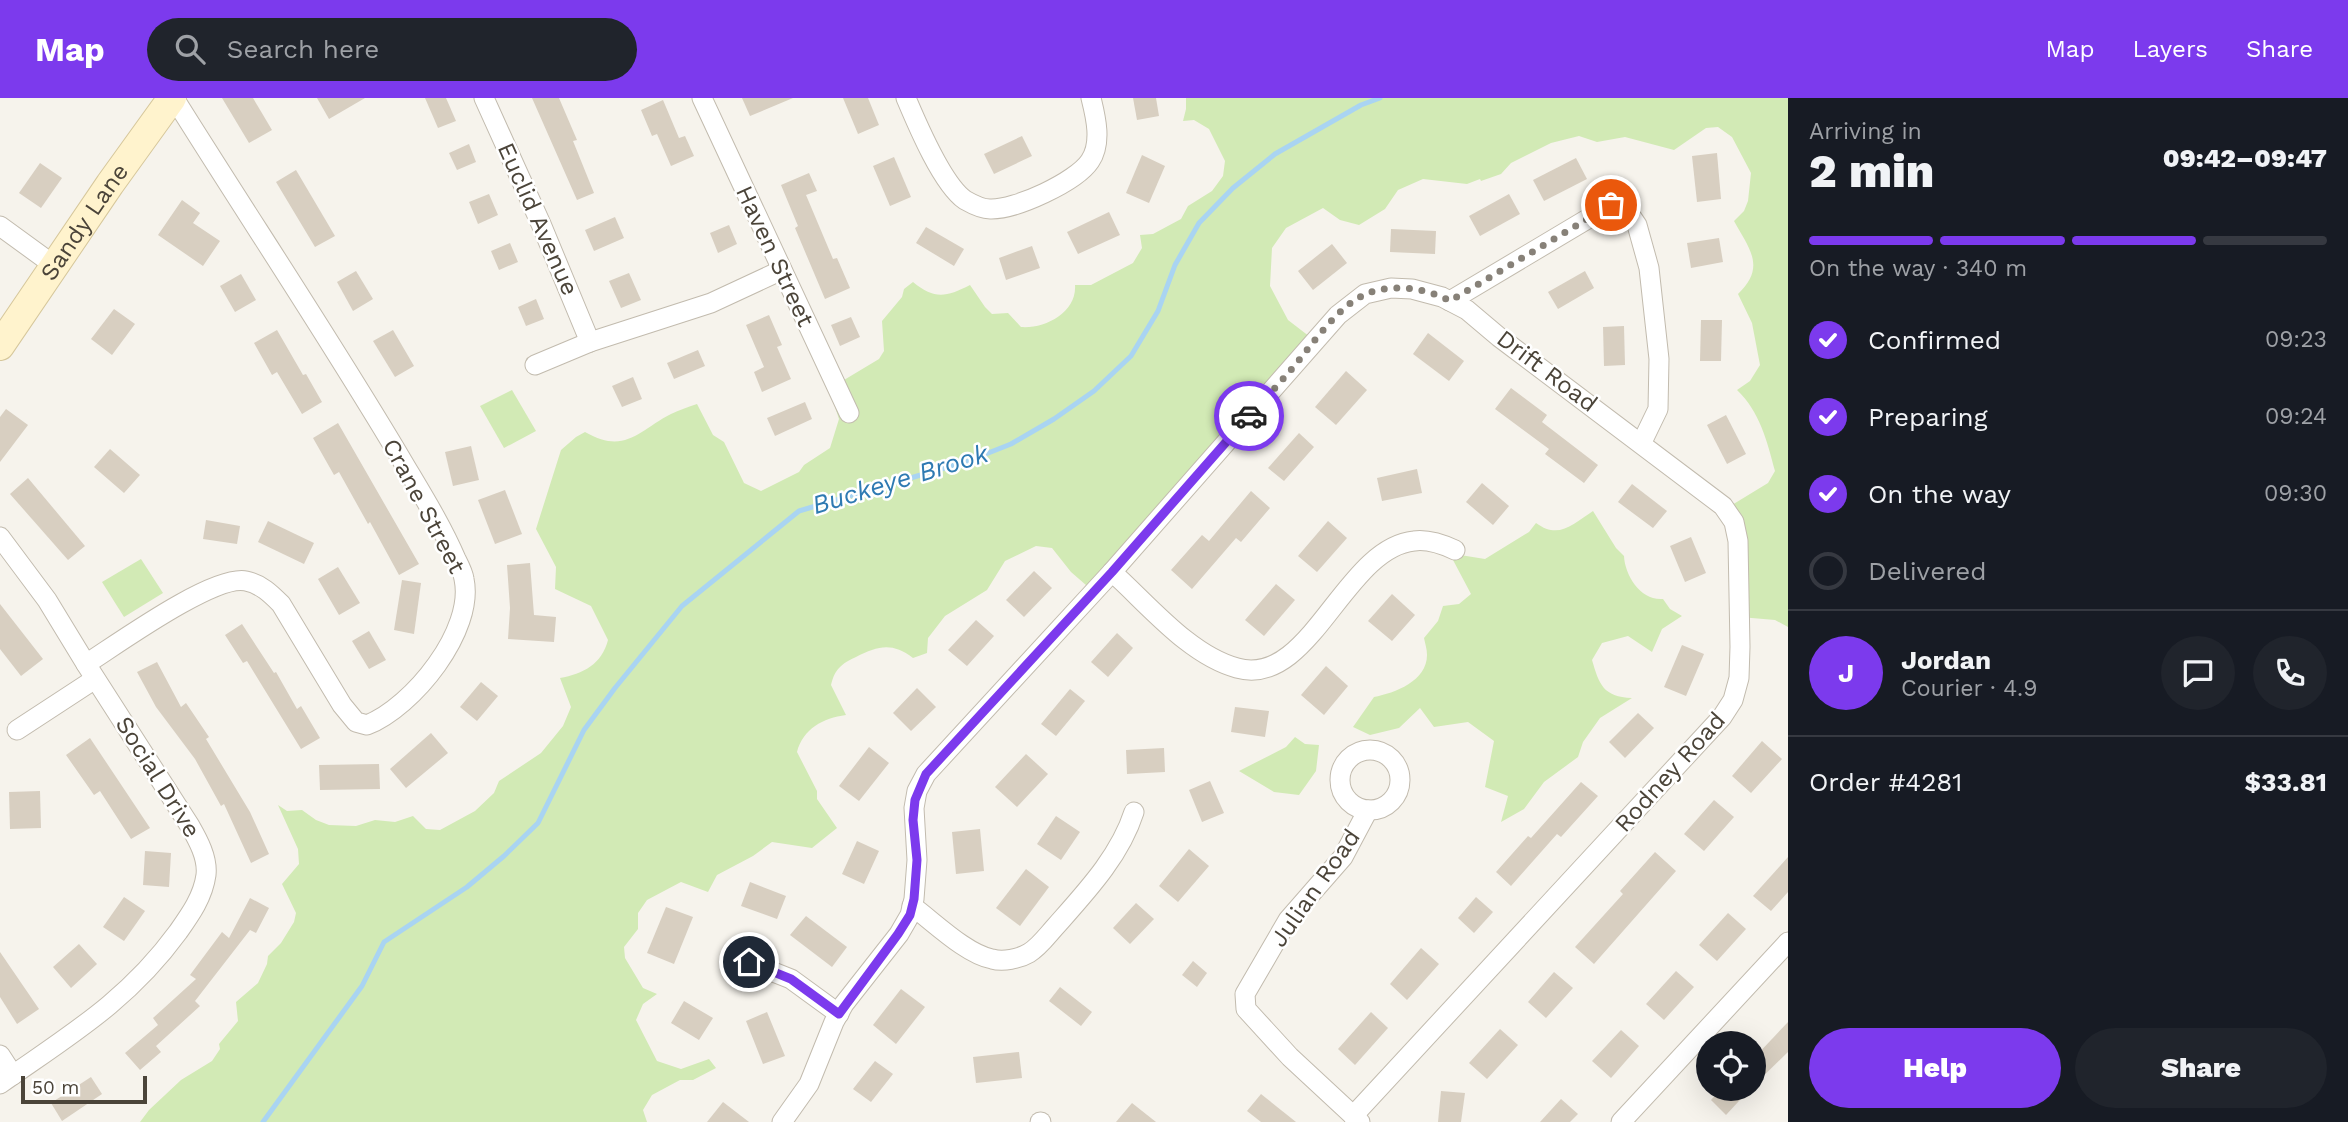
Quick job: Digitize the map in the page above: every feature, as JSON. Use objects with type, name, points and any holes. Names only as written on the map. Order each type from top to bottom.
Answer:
[{"type":"main road","name":"Sandy Lane","points":[[0,346],[173,98]]},
{"type":"street","name":"Crane Street","points":[[90,671],[159,617],[203,592],[226,583],[244,580],[269,591],[281,604],[342,705],[356,722],[367,725],[390,712],[418,689],[455,635],[463,609],[465,579],[439,523],[372,411],[173,98]]},
{"type":"street","name":"Euclid Avenue","points":[[484,98],[590,342]]},
{"type":"street","name":"Haven Street","points":[[702,98],[849,413]]},
{"type":"street","points":[[906,98],[935,159],[955,190],[963,198],[988,210],[1009,206],[1041,194],[1075,176],[1090,162],[1097,140],[1091,98]]},
{"type":"street","points":[[1450,301],[1611,205],[1624,206],[1637,225],[1649,268],[1659,359],[1658,409],[1642,442]]},
{"type":"street","points":[[0,226],[55,266]]},
{"type":"street","points":[[535,365],[590,342],[711,303],[782,270]]},
{"type":"street","name":"Drift Road","points":[[912,906],[917,860],[914,808],[917,792],[926,774],[1112,572],[1346,307],[1364,294],[1391,288],[1412,289],[1433,294],[1467,310],[1499,337],[1642,442]]},
{"type":"street","name":"Rodney Road","points":[[1357,1119],[1722,717],[1733,701],[1739,678],[1740,647],[1740,564],[1734,522],[1723,506],[1642,442]]},
{"type":"street","name":"Social Drive","points":[[0,537],[47,600],[190,825],[202,846],[207,873],[202,893],[189,916],[139,979],[88,1024],[6,1080]]},
{"type":"street","points":[[1112,572],[1203,654],[1240,669],[1262,669],[1279,663],[1309,636],[1367,565],[1390,548],[1421,541],[1442,544],[1455,550]]},
{"type":"street","points":[[17,730],[90,671]]},
{"type":"street","name":"Julian Road","points":[[1357,1119],[1290,1057],[1246,1009],[1245,995],[1288,920],[1343,857],[1368,810]]},
{"type":"street","points":[[782,1122],[809,1084],[839,1014],[898,934],[910,915],[912,906],[980,955],[994,960],[1015,959],[1029,953],[1109,863],[1128,831],[1134,812]]},
{"type":"street","points":[[1621,1122],[1788,942]]},
{"type":"street","points":[[733,956],[791,979],[839,1014]]},
{"type":"street","points":[[0,1055],[6,1080]]},
{"type":"green space","points":[[1186,98],[1788,98],[1788,627],[1775,620],[1740,617],[1727,508],[1768,483],[1775,471],[1757,417],[1737,390],[1750,381],[1760,365],[1752,323],[1738,294],[1751,275],[1752,258],[1734,221],[1744,211],[1748,201],[1751,173],[1732,137],[1718,127],[1706,128],[1674,150],[1625,137],[1597,142],[1579,136],[1551,143],[1511,163],[1501,174],[1481,181],[1480,179],[1467,184],[1423,179],[1398,190],[1385,209],[1359,225],[1340,220],[1323,208],[1286,228],[1272,248],[1270,286],[1288,320],[1314,340],[1094,592],[1071,572],[1052,548],[1036,546],[1005,561],[987,590],[945,616],[928,638],[927,653],[913,658],[885,647],[871,650],[846,662],[834,675],[831,685],[846,715],[815,726],[804,737],[797,752],[817,791],[817,799],[837,828],[812,848],[772,842],[753,856],[717,875],[708,892],[681,882],[647,900],[638,913],[638,929],[624,947],[625,958],[643,988],[657,994],[643,1004],[636,1020],[657,1061],[681,1069],[709,1059],[716,1068],[693,1080],[680,1080],[652,1095],[643,1110],[647,1122],[140,1122],[181,1080],[212,1061],[220,1049],[219,1044],[238,1021],[236,1002],[258,983],[268,956],[281,943],[294,922],[296,913],[282,884],[299,864],[298,849],[278,805],[287,811],[302,810],[329,825],[356,826],[375,820],[395,822],[413,816],[426,829],[440,830],[475,811],[494,793],[499,781],[541,753],[563,726],[571,707],[560,678],[584,671],[596,662],[608,640],[591,606],[555,589],[556,567],[536,529],[561,450],[585,432],[611,441],[631,438],[671,414],[697,404],[713,435],[724,442],[744,483],[761,491],[799,472],[804,465],[830,448],[839,419],[829,389],[879,359],[884,351],[882,321],[902,297],[904,289],[913,282],[928,292],[941,295],[970,285],[992,314],[1008,313],[1021,327],[1040,325],[1065,311],[1071,303],[1075,285],[1091,285],[1133,263],[1142,248],[1140,235],[1153,234],[1181,219],[1188,206],[1212,191],[1223,176],[1225,161],[1209,129],[1194,120],[1183,121]]},
{"type":"green space","points":[[512,390],[536,431],[504,448],[480,406]]},
{"type":"green space","points":[[1593,511],[1624,556],[1627,571],[1641,592],[1655,599],[1663,599],[1670,609],[1682,616],[1662,629],[1652,652],[1628,636],[1602,643],[1592,660],[1600,682],[1614,695],[1632,698],[1600,718],[1583,742],[1578,757],[1544,782],[1524,809],[1501,822],[1508,796],[1485,787],[1494,741],[1468,722],[1434,727],[1420,708],[1399,728],[1370,735],[1353,727],[1374,697],[1400,689],[1416,679],[1426,664],[1424,638],[1438,621],[1443,606],[1459,604],[1471,594],[1453,560],[1454,554],[1485,559],[1529,532],[1536,523],[1544,528],[1559,530]]},
{"type":"green space","points":[[141,559],[163,593],[124,617],[102,582]]},
{"type":"green space","points":[[1295,737],[1305,744],[1319,745],[1316,771],[1299,795],[1274,792],[1239,771],[1286,747]]},
{"type":"building","points":[[222,98],[253,98],[272,130],[249,143]]},
{"type":"building","points":[[317,98],[365,98],[329,119]]},
{"type":"building","points":[[425,98],[446,98],[456,121],[438,128]]},
{"type":"building","points":[[532,98],[559,98],[577,140],[573,141],[594,193],[577,200]]},
{"type":"building","points":[[742,98],[793,98],[750,116]]},
{"type":"building","points":[[843,98],[868,98],[879,125],[858,134]]},
{"type":"building","points":[[1133,98],[1156,98],[1159,116],[1137,120]]},
{"type":"building","points":[[663,100],[679,138],[685,136],[694,156],[671,166],[657,134],[652,136],[641,110]]},
{"type":"building","points":[[1022,136],[1032,156],[994,174],[984,154]]},
{"type":"building","points":[[469,144],[476,162],[457,170],[449,153]]},
{"type":"building","points":[[1717,153],[1721,199],[1697,202],[1692,156]]},
{"type":"building","points":[[1142,155],[1165,166],[1149,203],[1126,193]]},
{"type":"building","points":[[894,157],[911,197],[890,206],[873,166]]},
{"type":"building","points":[[1576,158],[1587,179],[1544,201],[1533,180]]},
{"type":"building","points":[[40,163],[62,178],[41,208],[19,193]]},
{"type":"building","points":[[296,170],[335,236],[315,247],[276,182]]},
{"type":"building","points":[[809,173],[817,191],[806,195],[833,259],[837,258],[850,288],[825,299],[795,228],[798,226],[781,185]]},
{"type":"building","points":[[489,194],[498,215],[478,224],[469,202]]},
{"type":"building","points":[[1509,194],[1520,214],[1480,236],[1469,216]]},
{"type":"building","points":[[182,200],[200,213],[193,223],[220,241],[203,266],[158,235]]},
{"type":"building","points":[[1109,212],[1120,235],[1078,254],[1067,232]]},
{"type":"building","points":[[615,217],[624,238],[594,251],[585,230]]},
{"type":"building","points":[[729,225],[737,244],[718,253],[710,233]]},
{"type":"building","points":[[926,227],[964,249],[954,266],[916,243]]},
{"type":"building","points":[[1391,229],[1436,231],[1435,254],[1390,252]]},
{"type":"building","points":[[1719,238],[1723,262],[1691,268],[1687,243]]},
{"type":"building","points":[[510,243],[518,262],[499,270],[491,251]]},
{"type":"building","points":[[1332,244],[1347,263],[1313,290],[1298,271]]},
{"type":"building","points":[[1032,246],[1040,268],[1006,280],[999,258]]},
{"type":"building","points":[[356,271],[373,299],[353,311],[337,282]]},
{"type":"building","points":[[1585,271],[1594,288],[1558,309],[1548,292]]},
{"type":"building","points":[[629,273],[641,300],[621,308],[609,281]]},
{"type":"building","points":[[241,274],[256,300],[235,312],[220,286]]},
{"type":"building","points":[[536,299],[544,319],[526,326],[518,307]]},
{"type":"building","points":[[114,309],[135,324],[112,355],[91,339]]},
{"type":"building","points":[[769,315],[782,345],[777,347],[791,379],[762,392],[754,372],[764,367],[746,325]]},
{"type":"building","points":[[851,317],[860,337],[840,346],[831,325]]},
{"type":"building","points":[[1701,320],[1722,320],[1721,361],[1700,361]]},
{"type":"building","points":[[1624,326],[1625,365],[1604,366],[1603,327]]},
{"type":"building","points":[[277,330],[322,402],[302,414],[277,372],[272,375],[254,343]]},
{"type":"building","points":[[393,330],[414,366],[395,377],[373,341]]},
{"type":"building","points":[[1428,333],[1464,361],[1449,381],[1413,354]]},
{"type":"building","points":[[698,350],[705,366],[674,379],[667,363]]},
{"type":"building","points":[[1346,371],[1367,390],[1336,425],[1315,407]]},
{"type":"building","points":[[633,377],[642,399],[622,407],[612,386]]},
{"type":"building","points":[[1511,388],[1547,415],[1542,422],[1598,465],[1584,483],[1545,454],[1549,449],[1495,409]]},
{"type":"building","points":[[805,402],[812,419],[775,436],[767,418]]},
{"type":"building","points":[[6,409],[28,425],[0,462],[0,417]]},
{"type":"building","points":[[1726,415],[1746,454],[1727,464],[1707,425]]},
{"type":"building","points":[[338,423],[419,564],[399,575],[339,472],[334,475],[313,438]]},
{"type":"building","points":[[1299,433],[1314,447],[1284,481],[1268,468]]},
{"type":"building","points":[[471,446],[479,480],[453,486],[445,452]]},
{"type":"building","points":[[110,449],[140,475],[124,493],[94,467]]},
{"type":"building","points":[[1417,469],[1422,493],[1382,501],[1377,478]]},
{"type":"building","points":[[28,478],[85,546],[68,560],[10,494]]},
{"type":"building","points":[[1482,483],[1509,506],[1493,525],[1466,502]]},
{"type":"building","points":[[1632,484],[1667,511],[1653,528],[1618,502]]},
{"type":"building","points":[[505,490],[522,534],[495,544],[478,500]]},
{"type":"building","points":[[1251,491],[1270,508],[1241,542],[1236,538],[1192,589],[1171,570],[1202,535],[1209,541]]},
{"type":"building","points":[[206,520],[240,526],[237,544],[203,539]]},
{"type":"building","points":[[268,521],[314,543],[304,564],[258,542]]},
{"type":"building","points":[[1328,521],[1347,538],[1317,572],[1298,556]]},
{"type":"building","points":[[1691,537],[1706,573],[1685,582],[1670,546]]},
{"type":"building","points":[[530,563],[534,615],[556,617],[554,642],[508,639],[510,608],[507,565]]},
{"type":"building","points":[[338,567],[360,603],[339,615],[318,579]]},
{"type":"building","points":[[1034,571],[1052,588],[1024,617],[1006,600]]},
{"type":"building","points":[[402,580],[421,583],[414,634],[394,630]]},
{"type":"building","points":[[1276,584],[1295,600],[1264,636],[1245,620]]},
{"type":"building","points":[[1392,594],[1415,615],[1392,641],[1368,621]]},
{"type":"building","points":[[0,604],[43,659],[21,676],[0,649]]},
{"type":"building","points":[[976,620],[994,636],[967,666],[948,650]]},
{"type":"building","points":[[242,624],[274,673],[276,672],[297,709],[301,706],[320,738],[301,749],[247,661],[243,663],[225,635]]},
{"type":"building","points":[[369,631],[386,660],[369,669],[352,641]]},
{"type":"building","points":[[1117,633],[1133,648],[1108,677],[1091,662]]},
{"type":"building","points":[[1682,645],[1704,654],[1686,696],[1664,687]]},
{"type":"building","points":[[157,662],[181,707],[186,703],[209,737],[206,739],[250,812],[269,854],[251,863],[224,804],[221,806],[195,759],[156,707],[137,672]]},
{"type":"building","points":[[1326,666],[1348,686],[1324,715],[1301,695]]},
{"type":"building","points":[[481,682],[498,696],[477,721],[460,707]]},
{"type":"building","points":[[917,688],[936,707],[911,731],[893,713]]},
{"type":"building","points":[[1070,689],[1085,701],[1056,736],[1041,724]]},
{"type":"building","points":[[1235,707],[1269,711],[1265,737],[1231,732]]},
{"type":"building","points":[[1638,713],[1654,728],[1625,758],[1609,742]]},
{"type":"building","points":[[431,733],[448,753],[406,788],[390,769]]},
{"type":"building","points":[[90,738],[150,828],[131,839],[100,791],[94,795],[66,755]]},
{"type":"building","points":[[1762,741],[1782,759],[1751,793],[1732,776]]},
{"type":"building","points":[[869,747],[889,763],[859,801],[839,786]]},
{"type":"building","points":[[1164,748],[1165,772],[1127,774],[1126,750]]},
{"type":"building","points":[[1026,754],[1048,774],[1017,807],[995,787]]},
{"type":"building","points":[[379,764],[380,789],[320,790],[319,765]]},
{"type":"building","points":[[1210,781],[1224,813],[1202,822],[1189,790]]},
{"type":"building","points":[[1581,782],[1598,796],[1561,837],[1557,834],[1511,886],[1496,872],[1528,836],[1531,838]]},
{"type":"building","points":[[40,791],[41,828],[10,829],[9,792]]},
{"type":"building","points":[[1714,800],[1734,817],[1704,851],[1684,834]]},
{"type":"building","points":[[1056,816],[1080,832],[1061,860],[1037,844]]},
{"type":"building","points":[[980,829],[984,871],[956,874],[952,832]]},
{"type":"building","points":[[857,841],[879,851],[864,884],[842,874]]},
{"type":"building","points":[[1189,849],[1209,866],[1178,902],[1159,886]]},
{"type":"building","points":[[145,851],[171,853],[169,887],[143,885]]},
{"type":"building","points":[[1655,852],[1676,871],[1594,964],[1575,947],[1623,894],[1620,891]]},
{"type":"building","points":[[1788,857],[1788,892],[1771,911],[1753,896]]},
{"type":"building","points":[[1026,869],[1049,887],[1020,926],[996,908]]},
{"type":"building","points":[[750,882],[786,896],[777,919],[741,906]]},
{"type":"building","points":[[124,897],[145,911],[124,941],[103,927]]},
{"type":"building","points":[[1476,897],[1493,912],[1474,933],[1458,918]]},
{"type":"building","points":[[250,898],[269,908],[256,933],[250,930],[195,1001],[200,1006],[156,1046],[161,1052],[140,1070],[125,1053],[158,1025],[153,1018],[196,979],[190,975],[222,932],[229,938]]},
{"type":"building","points":[[1136,903],[1154,919],[1130,944],[1113,928]]},
{"type":"building","points":[[666,907],[693,917],[674,964],[647,953]]},
{"type":"building","points":[[1728,913],[1746,929],[1717,961],[1699,945]]},
{"type":"building","points":[[806,916],[847,947],[832,967],[790,935]]},
{"type":"building","points":[[79,944],[97,964],[71,988],[53,967]]},
{"type":"building","points":[[1421,948],[1439,964],[1407,1000],[1390,984]]},
{"type":"building","points":[[0,952],[39,1009],[17,1024],[0,997]]},
{"type":"building","points":[[1193,961],[1207,973],[1197,987],[1182,975]]},
{"type":"building","points":[[1676,971],[1694,987],[1664,1020],[1646,1004]]},
{"type":"building","points":[[1554,972],[1573,988],[1546,1018],[1528,1002]]},
{"type":"building","points":[[1060,987],[1092,1012],[1081,1026],[1049,1001]]},
{"type":"building","points":[[901,989],[925,1007],[896,1044],[873,1025]]},
{"type":"building","points":[[684,1001],[713,1018],[699,1040],[671,1023]]},
{"type":"building","points":[[767,1012],[785,1056],[763,1064],[746,1021]]},
{"type":"building","points":[[1371,1012],[1388,1028],[1355,1065],[1338,1049]]},
{"type":"building","points":[[1788,1022],[1788,1052],[1766,1073],[1766,1045]]},
{"type":"building","points":[[1500,1029],[1518,1045],[1487,1079],[1469,1063]]},
{"type":"building","points":[[1621,1030],[1639,1046],[1611,1078],[1592,1061]]},
{"type":"building","points":[[1019,1052],[1022,1078],[976,1083],[973,1057]]},
{"type":"building","points":[[875,1061],[893,1074],[871,1102],[853,1089]]},
{"type":"building","points":[[91,1077],[102,1094],[62,1121],[51,1103]]},
{"type":"building","points":[[1441,1091],[1465,1093],[1461,1122],[1438,1122]]},
{"type":"building","points":[[1261,1094],[1296,1122],[1261,1122],[1247,1111]]},
{"type":"building","points":[[1561,1099],[1578,1114],[1570,1122],[1540,1122]]},
{"type":"building","points":[[1712,1101],[1739,1101],[1726,1115]]},
{"type":"building","points":[[723,1102],[749,1122],[707,1122]]},
{"type":"building","points":[[1132,1103],[1156,1122],[1116,1122]]},
{"type":"waterway","name":"Buckeye Brook","points":[[263,1122],[362,986],[384,942],[467,887],[538,823],[584,730],[682,606],[799,511],[968,461],[1011,444],[1094,391],[1131,356],[1158,311],[1175,265],[1199,223],[1233,188],[1275,154],[1361,105],[1380,98]]},
{"type":"way so far","points":[[1249,416],[1338,315],[1364,294],[1391,288],[1412,289],[1450,301],[1611,205]]},
{"type":"route","points":[[749,962],[791,979],[839,1014],[910,915],[917,860],[913,820],[915,800],[926,774],[1112,572],[1249,416]]}]
